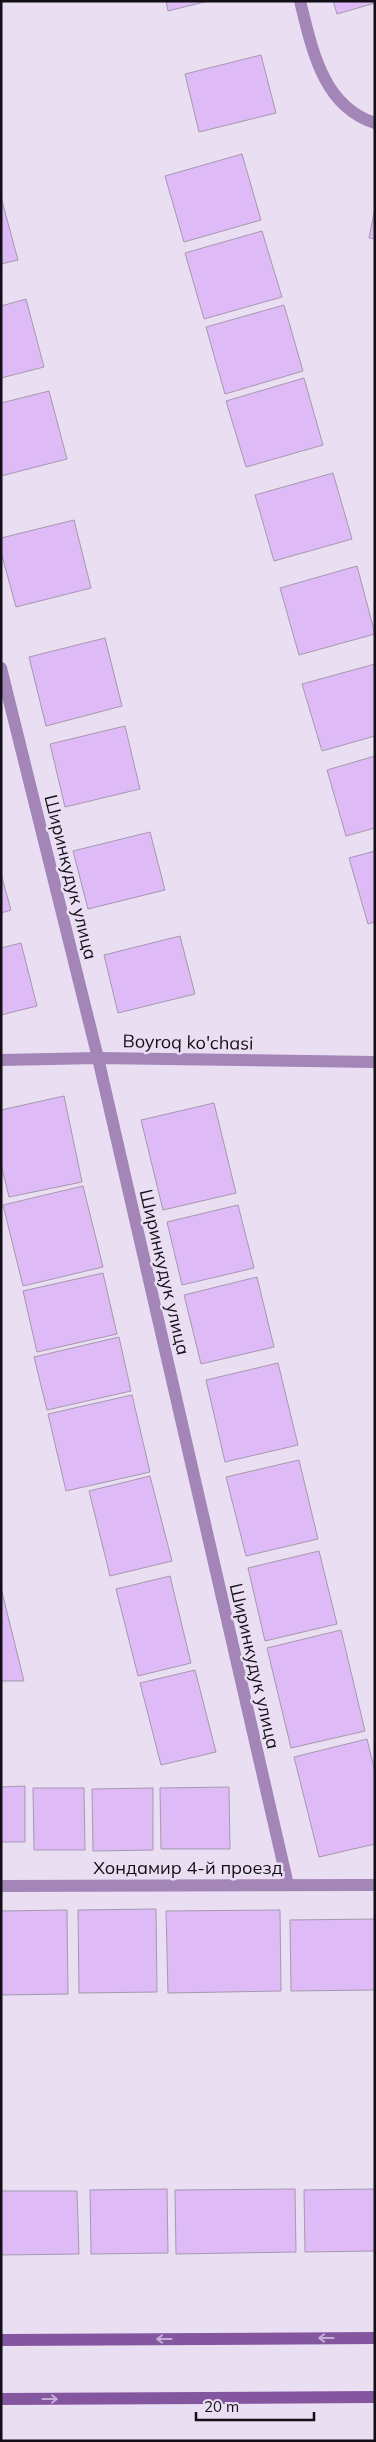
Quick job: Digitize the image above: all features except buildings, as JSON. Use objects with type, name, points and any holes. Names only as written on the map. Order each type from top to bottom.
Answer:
[{"type":"main road","points":[[1,2340],[375,2338]]},
{"type":"main road","points":[[1,2399],[375,2397]]},
{"type":"street","points":[[300,1],[313,54],[327,85],[344,106],[375,123]]},
{"type":"street","name":"Ширинкудук улица","points":[[1,668],[98,1058],[288,1885]]},
{"type":"street","name":"Boyroq ko'chasi","points":[[1,1060],[98,1058],[375,1062]]},
{"type":"street","name":"Хондамир 4-й проезд","points":[[1,1886],[375,1885]]}]
